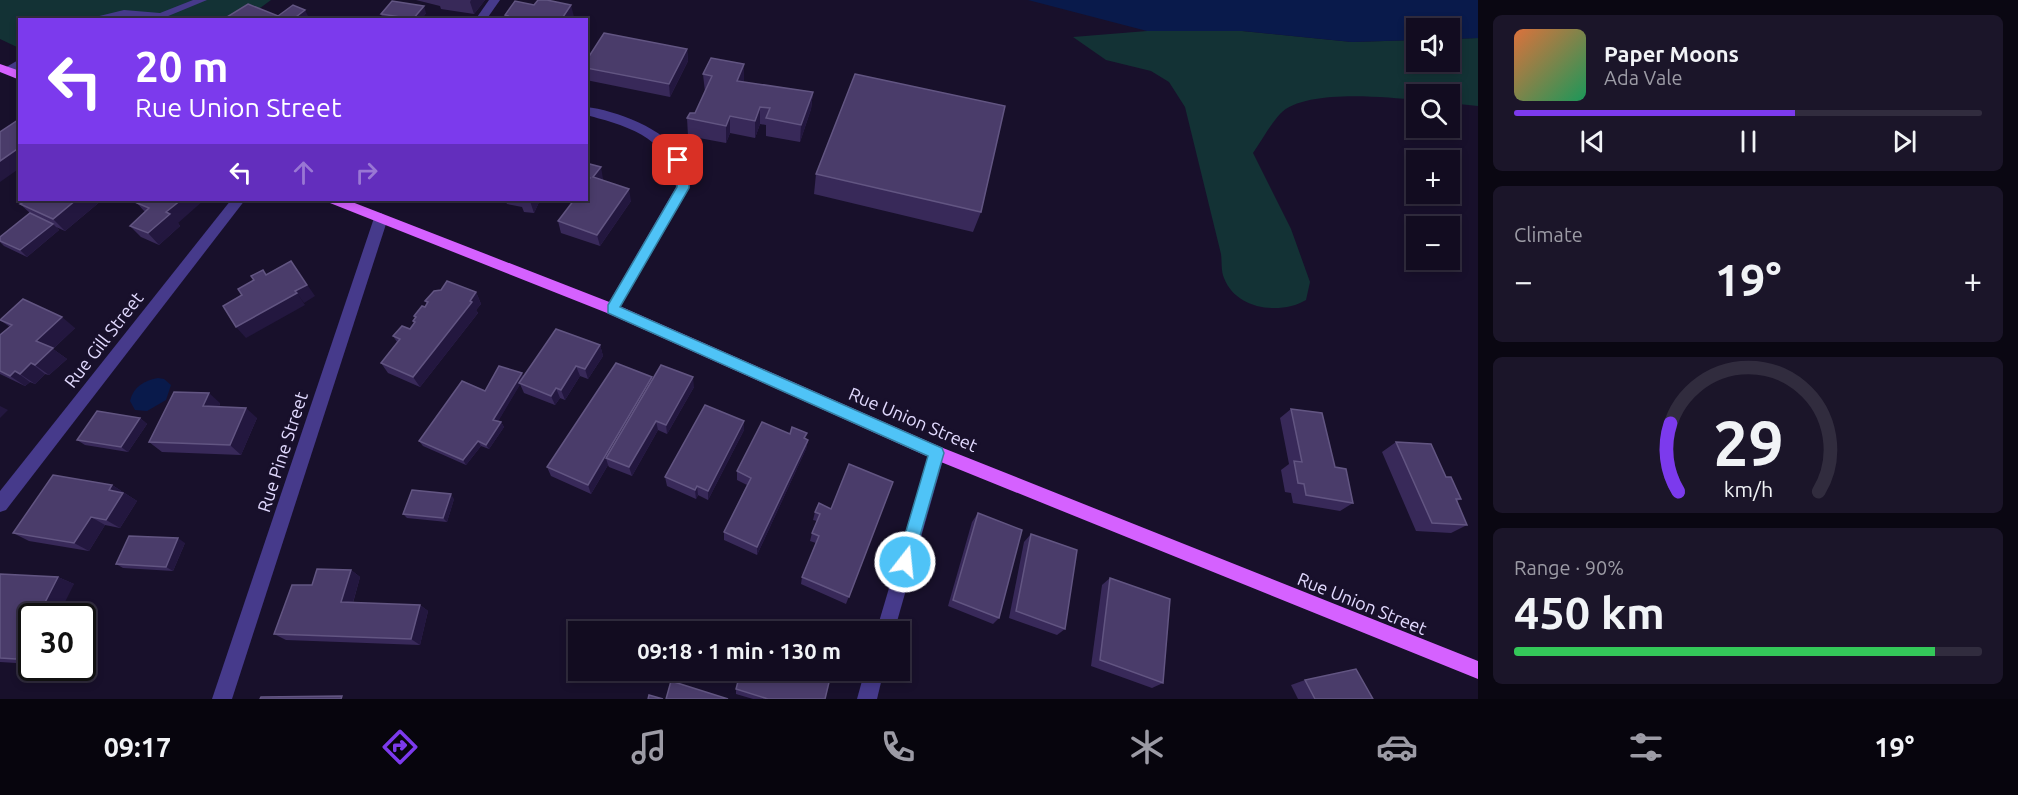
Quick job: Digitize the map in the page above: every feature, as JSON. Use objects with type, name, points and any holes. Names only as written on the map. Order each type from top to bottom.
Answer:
[{"type":"main road","points":[[3,69],[18,75]]},
{"type":"main road","name":"Rue Union Street","points":[[342,201],[612,309],[937,453],[1478,670]]},
{"type":"street","points":[[482,18],[495,0]]},
{"type":"street","points":[[588,111],[633,124],[651,135],[678,160],[683,175],[683,188],[612,309]]},
{"type":"street","name":"Rue Gill Street","points":[[0,504],[237,201]]},
{"type":"street","name":"Rue Pine Street","points":[[222,699],[381,218]]},
{"type":"street","points":[[888,621],[937,453]]},
{"type":"street","points":[[867,699],[872,681]]},
{"type":"lane","points":[[98,18],[124,13],[161,16],[202,0]]},
{"type":"lane","points":[[3,69],[18,63]]},
{"type":"green space","points":[[0,0],[271,0],[246,18],[18,18],[18,48],[0,39]]},
{"type":"green space","points":[[1147,31],[1242,31],[1352,42],[1406,40],[1406,72],[1460,72],[1460,39],[1478,38],[1478,106],[1460,104],[1460,84],[1406,84],[1406,99],[1325,98],[1291,106],[1280,114],[1253,153],[1291,229],[1310,282],[1306,300],[1296,305],[1260,307],[1238,297],[1224,278],[1221,254],[1185,107],[1169,82],[1151,71],[1106,60],[1073,37]]},
{"type":"water","points":[[1028,0],[1478,0],[1478,38],[1460,39],[1460,18],[1406,18],[1406,40],[1352,42],[1243,31],[1147,31]]},
{"type":"water","points":[[158,378],[164,379],[171,385],[166,400],[147,411],[135,410],[130,401],[134,392],[144,382]]},
{"type":"building","points":[[538,0],[547,0],[571,5],[562,18],[506,18],[508,16],[505,15],[515,1],[534,5]]},
{"type":"building","points":[[392,1],[424,6],[414,18],[381,14]]},
{"type":"building","points":[[248,4],[278,16],[293,5],[305,10],[295,18],[225,18]]},
{"type":"building","points":[[604,33],[687,49],[669,84],[588,68],[588,58]]},
{"type":"building","points":[[711,58],[744,64],[737,81],[813,92],[801,125],[766,118],[770,108],[760,107],[755,121],[730,116],[726,126],[687,118],[690,113],[695,113],[712,76],[703,74]]},
{"type":"building","points":[[855,74],[1005,106],[981,212],[816,174]]},
{"type":"building","points":[[18,120],[18,148],[0,161],[0,132]]},
{"type":"building","points":[[588,164],[601,167],[593,177],[629,189],[597,235],[558,221],[573,201],[588,201],[590,178],[588,178]]},
{"type":"building","points":[[25,201],[75,201],[53,219],[20,204]]},
{"type":"building","points":[[140,201],[180,201],[166,212],[170,214],[148,233],[130,226],[149,208],[137,203]]},
{"type":"building","points":[[30,213],[53,224],[20,250],[0,241],[0,237]]},
{"type":"building","points":[[291,261],[307,285],[236,327],[223,306],[242,295],[238,289],[254,280],[251,276],[263,270],[266,275]]},
{"type":"building","points":[[447,281],[476,292],[470,301],[472,302],[413,377],[381,363],[400,339],[393,336],[402,326],[410,329],[415,322],[413,321],[416,317],[414,316],[428,302],[425,301],[434,291],[441,290]]},
{"type":"building","points":[[23,299],[62,317],[36,341],[53,348],[35,365],[31,363],[20,374],[15,371],[10,376],[0,371],[0,335],[12,325],[0,320]]},
{"type":"building","points":[[556,329],[600,345],[585,369],[576,366],[561,390],[556,388],[551,396],[519,383]]},
{"type":"building","points":[[616,363],[652,377],[588,485],[547,467]]},
{"type":"building","points":[[661,365],[693,377],[666,425],[656,421],[629,467],[606,458]]},
{"type":"building","points":[[499,366],[522,373],[493,420],[501,422],[486,445],[478,441],[463,460],[419,441],[462,381],[485,391]]},
{"type":"building","points":[[174,392],[209,393],[203,406],[246,408],[230,445],[149,442]]},
{"type":"building","points":[[705,405],[744,421],[708,491],[697,486],[695,490],[665,477]]},
{"type":"building","points":[[1291,409],[1322,413],[1335,467],[1346,469],[1353,503],[1306,495],[1304,484],[1298,483],[1294,461],[1302,462]]},
{"type":"building","points":[[97,411],[140,418],[121,447],[77,440]]},
{"type":"building","points":[[762,422],[790,434],[792,427],[807,433],[804,438],[808,440],[757,547],[724,532],[751,478],[737,471]]},
{"type":"building","points":[[1396,442],[1431,444],[1446,477],[1451,477],[1461,499],[1456,499],[1467,525],[1432,523]]},
{"type":"building","points":[[849,464],[893,482],[849,597],[802,577],[819,536],[812,533],[820,514],[815,512],[819,503],[831,509]]},
{"type":"building","points":[[53,475],[112,485],[109,490],[123,493],[106,520],[91,517],[74,543],[13,533]]},
{"type":"building","points":[[412,490],[451,494],[443,518],[403,514]]},
{"type":"building","points":[[978,513],[1022,530],[999,618],[953,600]]},
{"type":"building","points":[[1031,534],[1077,550],[1065,629],[1016,611]]},
{"type":"building","points":[[129,536],[178,538],[166,567],[116,564]]},
{"type":"building","points":[[317,569],[351,570],[341,602],[420,605],[411,639],[274,634],[292,585],[312,585]]},
{"type":"building","points":[[0,574],[58,577],[45,603],[18,603],[18,655],[16,659],[0,658]]},
{"type":"building","points":[[1110,578],[1170,599],[1163,683],[1100,660]]},
{"type":"building","points":[[1356,669],[1373,699],[1315,699],[1305,680]]},
{"type":"building","points":[[671,681],[728,699],[666,699]]},
{"type":"building","points":[[738,681],[829,681],[825,699],[768,699],[736,689]]},
{"type":"building","points":[[649,695],[663,699],[648,699]]},
{"type":"building","points":[[342,696],[341,699],[260,699],[261,697]]},
{"type":"route","points":[[678,160],[683,175],[683,188],[612,309],[937,453],[905,562]]}]
